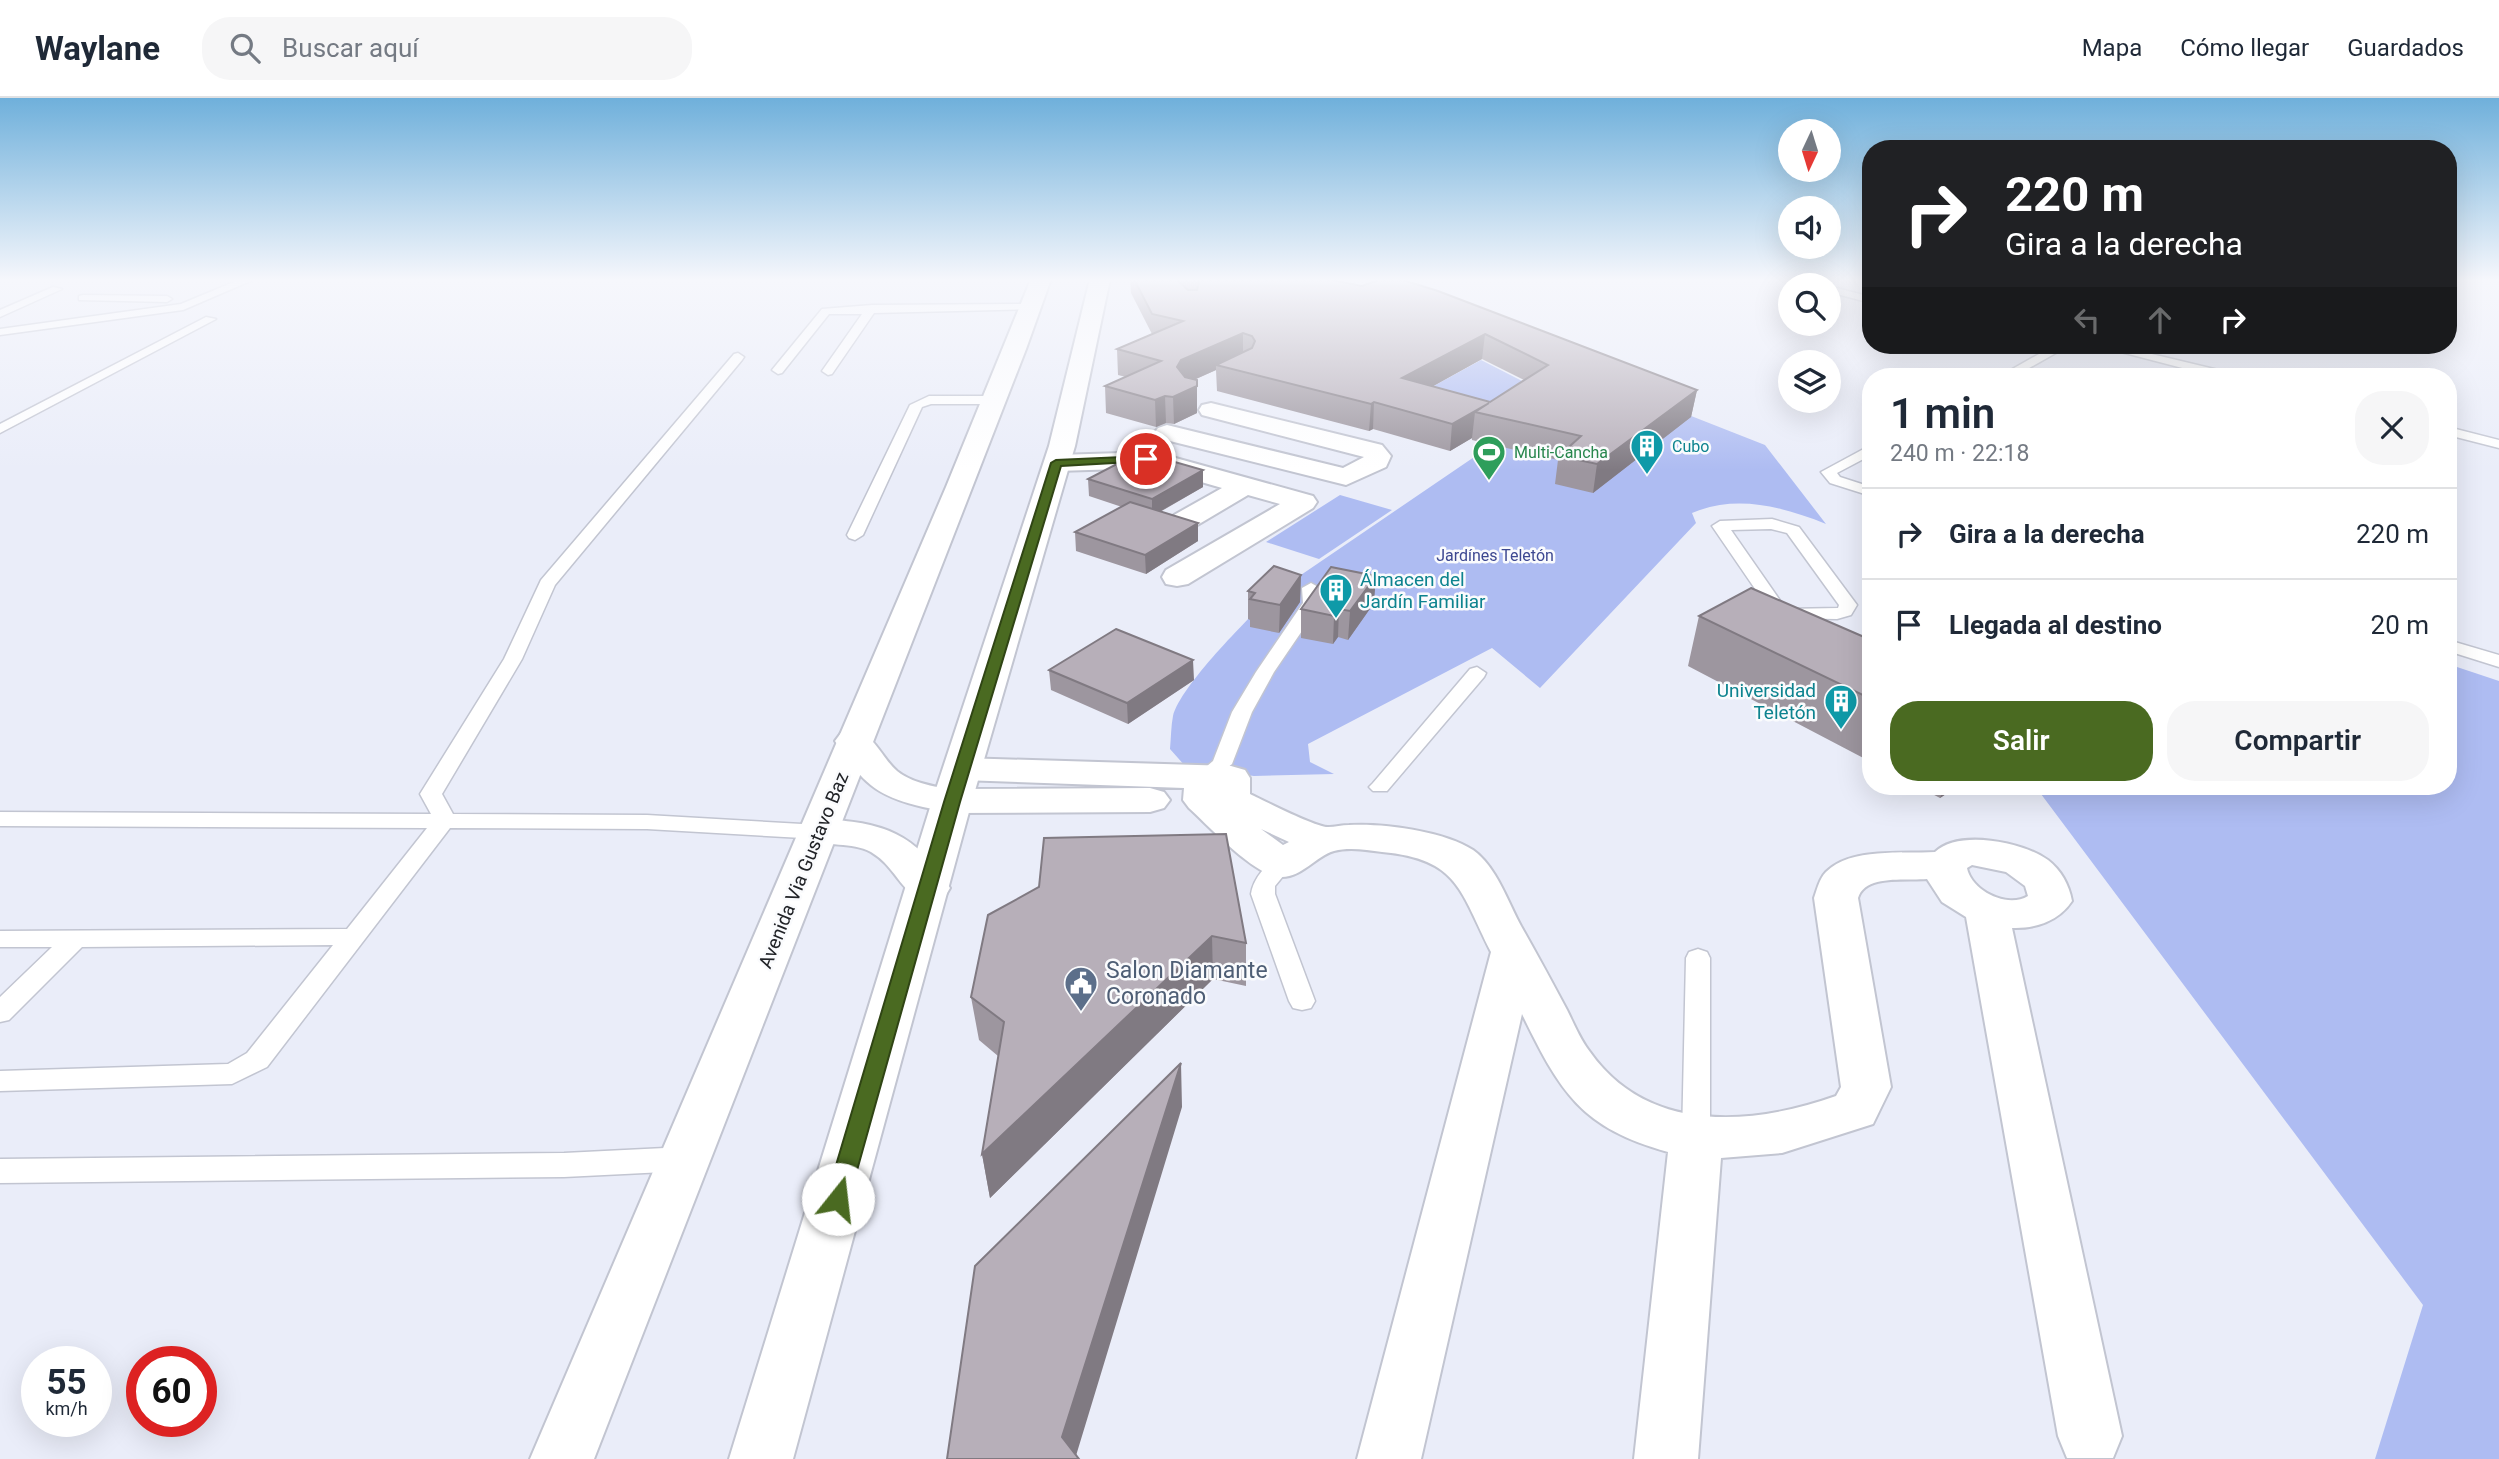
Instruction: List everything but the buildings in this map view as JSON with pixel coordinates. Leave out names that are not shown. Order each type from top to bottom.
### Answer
[{"type":"street","name":"Avenida Via Gustavo Baz","points":[[562,1459],[820,832],[854,741],[1017,343]]},
{"type":"street","points":[[761,1459],[957,785],[1059,454],[1085,343]]},
{"type":"street","points":[[1059,454],[1147,442],[1167,433],[1203,403],[1373,451],[1378,456],[1377,461],[1177,577]]},
{"type":"street","points":[[1167,433],[1346,477]]},
{"type":"street","points":[[1059,454],[1154,460],[1303,502]]},
{"type":"street","points":[[1184,521],[1244,486]]},
{"type":"street","points":[[854,741],[882,781],[904,791],[957,785],[1218,784],[1322,841]]},
{"type":"street","points":[[1218,784],[1256,846],[1282,864],[1322,841],[1363,838],[1398,841],[1434,849],[1459,860],[1475,879],[1574,1068],[1606,1102],[1651,1127],[1696,1138],[1791,1132],[1855,1110],[1866,1087],[1836,898],[1841,882],[1858,870],[1946,865]]},
{"type":"street","points":[[820,832],[858,833],[882,839],[906,857],[929,888]]},
{"type":"street","points":[[1969,852],[1997,855],[2026,866],[2041,877],[2050,890],[2050,901],[2042,910],[2028,915],[1986,909],[1967,900],[1952,888],[1945,876],[1946,865],[1954,857],[1969,852]]},
{"type":"street","points":[[1986,909],[2090,1436]]},
{"type":"street","points":[[1389,1459],[1513,952]]},
{"type":"street","points":[[1666,1459],[1696,1138]]},
{"type":"lane","points":[[0,429],[165,343]]},
{"type":"lane","points":[[778,370],[800,343]]},
{"type":"lane","points":[[828,371],[848,343]]},
{"type":"lane","points":[[2021,368],[2047,354]]},
{"type":"lane","points":[[2137,354],[2194,368]]},
{"type":"lane","points":[[446,820],[431,794],[513,659],[547,584],[738,357]]},
{"type":"lane","points":[[855,535],[917,405],[929,400],[995,400]]},
{"type":"lane","points":[[2457,433],[2499,443]]},
{"type":"lane","points":[[1862,454],[1828,472],[1835,480],[1862,489]]},
{"type":"lane","points":[[1772,524],[1793,530],[1848,605],[1845,611],[1837,614],[1781,614],[1720,526],[1772,524]]},
{"type":"lane","points":[[1218,784],[1242,712],[1265,672],[1312,603],[1311,588]]},
{"type":"lane","points":[[2457,648],[2499,661]]},
{"type":"lane","points":[[1380,787],[1477,673]]},
{"type":"lane","points":[[0,818],[647,822],[820,832]]},
{"type":"lane","points":[[0,1081],[233,1074],[244,1070],[257,1060],[446,820]]},
{"type":"lane","points":[[1282,864],[1264,885],[1264,894],[1302,1001]]},
{"type":"lane","points":[[0,939],[354,937]]},
{"type":"lane","points":[[0,1013],[76,938]]},
{"type":"lane","points":[[1696,1138],[1698,958]]},
{"type":"lane","points":[[0,1171],[564,1165],[685,1159]]},
{"type":"green space","name":"Jardínes Teletón","points":[[1481,360],[1526,383],[1510,448],[1574,462],[1653,401],[1765,445],[1826,524],[1793,512],[1760,505],[1726,504],[1692,513],[1696,523],[1540,688],[1492,648],[1308,744],[1310,762],[1334,774],[1254,776],[1186,767],[1170,749],[1173,716],[1202,670],[1248,619],[1273,594],[1505,436],[1408,400]]},
{"type":"green space","points":[[1340,495],[1392,510],[1319,559],[1266,542]]},
{"type":"green space","points":[[2457,667],[2499,681],[2499,1459],[2375,1459],[2423,1305],[2042,795],[2457,795]]},
{"type":"place","name":"Cubo","points":[[1647,476]]},
{"type":"place","name":"Multi-Cancha","points":[[1489,482]]},
{"type":"place","name":"Álmacen del Jardín Familiar","points":[[1336,620]]},
{"type":"place","name":"Universidad Teletón","points":[[1841,731]]},
{"type":"place","name":"Salon Diamante Coronado","points":[[1081,1013]]},
{"type":"route","points":[[838,1199],[952,802],[1056,463],[1146,459]]}]
